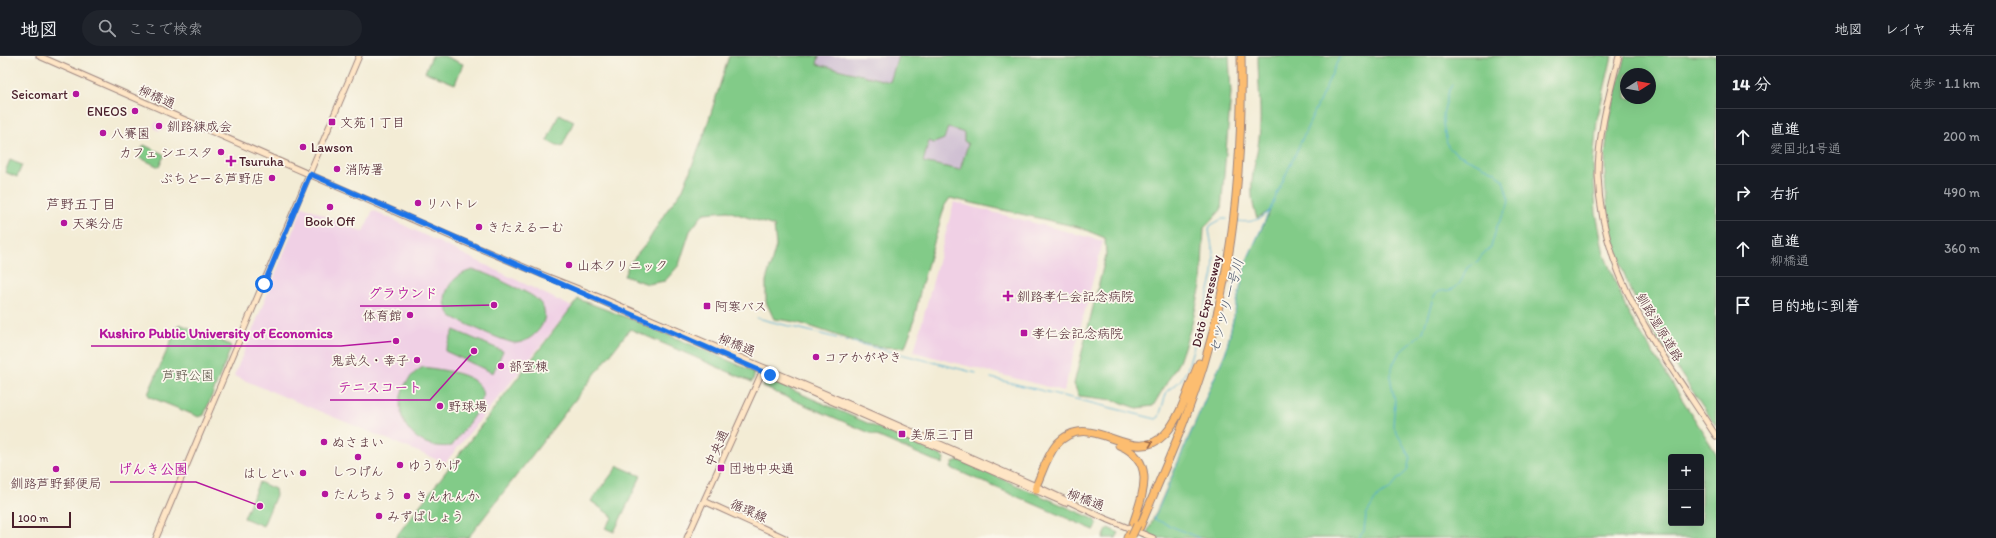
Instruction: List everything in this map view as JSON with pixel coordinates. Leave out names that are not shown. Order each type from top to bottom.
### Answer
[{"type":"highway","name":"Dōtō Expressway","points":[[1136,526],[1179,422],[1199,363],[1214,306],[1228,236],[1236,152],[1237,56]]},
{"type":"highway","name":"Dōtō Expressway","points":[[1131,537],[1195,390],[1216,321],[1232,237],[1239,167],[1242,109],[1241,56]]},
{"type":"highway","points":[[1037,488],[1055,447],[1073,433],[1082,431],[1094,432],[1125,444],[1140,446],[1153,442],[1165,434],[1176,416],[1199,363]]},
{"type":"highway","points":[[1037,488],[1054,456],[1067,440],[1083,435],[1104,439],[1129,451],[1134,455],[1143,470],[1144,488],[1136,526]]},
{"type":"street","name":"柳橋通","points":[[39,56],[577,289],[604,299],[1106,519],[1153,538]]},
{"type":"street","points":[[156,538],[359,56]]},
{"type":"street","name":"釧路湿原道路","points":[[1619,56],[1603,122],[1599,160],[1600,198],[1612,257],[1637,314],[1716,436]]},
{"type":"street","name":"中央通","points":[[687,538],[764,370]]},
{"type":"street","name":"循環線","points":[[704,501],[785,538]]},
{"type":"shaded area","points":[[819,56],[898,56],[891,82],[817,64]]},
{"type":"shaded area","name":"釧路練成会","points":[[159,121],[164,126],[159,131],[154,126]]},
{"type":"shaded area","points":[[948,126],[965,133],[968,144],[960,170],[923,162],[929,141]]},
{"type":"shaded area","name":"釧路孝仁会記念病院","points":[[954,202],[1103,241],[1064,391],[914,352]]},
{"type":"shaded area","points":[[303,206],[363,232],[373,210],[572,307],[445,463],[234,376]]},
{"type":"green space","points":[[432,56],[444,56],[463,64],[455,84],[425,72]]},
{"type":"green space","points":[[729,56],[819,56],[817,64],[890,82],[898,56],[1229,56],[1231,93],[1221,210],[1204,228],[1201,286],[1192,324],[1179,362],[1153,406],[1137,408],[1114,400],[1079,396],[1074,384],[1106,255],[1105,238],[1078,227],[950,198],[945,205],[921,287],[913,325],[905,347],[892,348],[865,344],[799,323],[774,319],[766,302],[766,281],[776,246],[774,226],[728,211],[704,213],[690,231],[679,265],[665,281],[648,284],[624,276],[629,264],[647,243],[665,213],[683,189],[704,135]],"holes":[[[948,127],[964,133],[964,141],[968,144],[960,170],[923,162],[929,141],[934,143],[944,139]]]},
{"type":"green space","points":[[1258,56],[1612,56],[1597,120],[1593,163],[1596,213],[1604,254],[1629,315],[1716,453],[1716,538],[1145,538],[1226,351],[1246,262],[1270,211],[1257,218],[1252,197],[1252,178],[1260,130]]},
{"type":"green space","points":[[1626,56],[1716,56],[1716,426],[1650,327],[1633,296],[1619,260],[1614,241],[1605,184],[1605,152],[1609,124],[1620,80],[1620,104],[1656,104],[1656,68],[1623,68]]},
{"type":"green space","points":[[559,114],[574,121],[562,147],[547,141]]},
{"type":"green space","points":[[144,145],[163,154],[164,156],[159,167],[138,157]]},
{"type":"green space","points":[[10,160],[22,165],[17,177],[5,172]]},
{"type":"green space","points":[[473,270],[483,272],[527,293],[541,304],[545,317],[543,323],[535,334],[522,342],[511,342],[484,332],[451,316],[445,301],[448,287],[459,276],[465,272]]},
{"type":"green space","points":[[578,299],[636,321],[753,371],[754,377],[752,382],[630,329],[468,538],[395,538]]},
{"type":"green space","name":"芦野公園","points":[[180,324],[230,345],[231,348],[204,415],[199,417],[150,397],[148,394],[178,325]]},
{"type":"green space","points":[[454,330],[503,351],[493,373],[445,351]]},
{"type":"green space","name":"野球場","points":[[423,367],[463,375],[472,379],[479,385],[482,393],[479,407],[452,446],[435,446],[420,440],[410,431],[403,418],[400,405],[402,391],[410,378]]},
{"type":"green space","points":[[772,381],[942,456],[944,459],[942,464],[763,387],[766,383]]},
{"type":"green space","points":[[959,460],[1094,519],[1097,525],[1094,530],[951,468],[953,462]]},
{"type":"green space","points":[[618,466],[641,476],[614,532],[605,528],[613,517],[591,501]]},
{"type":"green space","points":[[259,482],[275,489],[276,495],[263,526],[244,518]]},
{"type":"green space","points":[[1108,528],[1119,533],[1116,538],[1103,538]]},
{"type":"waterway","name":"セツツリ一号川","points":[[1199,538],[1154,519],[1226,351],[1246,262],[1340,56]]},
{"type":"waterway","points":[[1358,538],[1364,531],[1366,515],[1375,500],[1379,495],[1391,489],[1397,480],[1407,471],[1410,457],[1393,426],[1395,401],[1391,382],[1391,368],[1399,353],[1423,332],[1433,298],[1437,293],[1454,289],[1461,281],[1467,268],[1477,262],[1491,247],[1497,226],[1507,208],[1509,200],[1503,180],[1496,172],[1457,154],[1448,147],[1443,125],[1443,114],[1449,90],[1452,85]]},
{"type":"waterway","points":[[1237,221],[1246,222],[1254,220],[1262,217],[1269,211]]},
{"type":"waterway","points":[[991,378],[1156,419],[1159,417],[1167,391],[1180,381],[1187,370],[1202,318],[1213,274],[1214,258],[1209,230],[1211,225],[1222,219],[1227,219]]},
{"type":"waterway","points":[[757,318],[976,373]]},
{"type":"place","name":"Seicomart","points":[[76,94]]},
{"type":"place","name":"ENEOS","points":[[135,111]]},
{"type":"place","name":"文苑１丁目","points":[[332,122]]},
{"type":"place","name":"釧路練成会","points":[[159,126]]},
{"type":"place","name":"八賽園","points":[[103,133]]},
{"type":"place","name":"Lawson","points":[[303,147]]},
{"type":"place","name":"カフェ シエスタ","points":[[221,152]]},
{"type":"place","name":"Tsuruha","points":[[231,161]]},
{"type":"place","name":"消防署","points":[[337,169]]},
{"type":"place","name":"ぷちどーる芦野店","points":[[272,178]]},
{"type":"place","name":"リハトレ","points":[[418,203]]},
{"type":"place","name":"Book Off","points":[[330,207]]},
{"type":"place","name":"天楽分店","points":[[64,223]]},
{"type":"place","name":"きたえるーむ","points":[[479,227]]},
{"type":"place","name":"山本クリニック","points":[[569,265]]},
{"type":"place","name":"釧路孝仁会記念病院","points":[[1008,296]]},
{"type":"place","name":"グラウンド","points":[[494,305]]},
{"type":"place","name":"阿寒バス","points":[[707,306]]},
{"type":"place","name":"体育館","points":[[410,315]]},
{"type":"place","name":"孝仁会記念病院","points":[[1024,333]]},
{"type":"place","name":"Kushiro Public University of Economics","points":[[396,341]]},
{"type":"place","name":"テニスコート","points":[[474,351]]},
{"type":"place","name":"コアかがやき","points":[[816,357]]},
{"type":"place","name":"鬼武久・幸子","points":[[417,360]]},
{"type":"place","name":"部室棟","points":[[501,366]]},
{"type":"place","name":"野球場","points":[[440,406]]},
{"type":"place","name":"美原三丁目","points":[[902,434]]},
{"type":"place","name":"ぬさまい","points":[[324,442]]},
{"type":"place","name":"しつげん","points":[[358,457]]},
{"type":"place","name":"ゆうかげ","points":[[400,465]]},
{"type":"place","name":"団地中央通","points":[[721,468]]},
{"type":"place","name":"釧路芦野郵便局","points":[[56,469]]},
{"type":"place","name":"はしどい","points":[[303,473]]},
{"type":"place","name":"たんちょう","points":[[325,494]]},
{"type":"place","name":"きんれんか","points":[[407,496]]},
{"type":"place","name":"げんき公園","points":[[260,506]]},
{"type":"place","name":"みずばしょう","points":[[379,516]]},
{"type":"district","name":"芦野五丁目","points":[[81,204]]},
{"type":"route","points":[[264,284],[310,174],[448,235],[577,289],[616,309],[770,375]]}]
